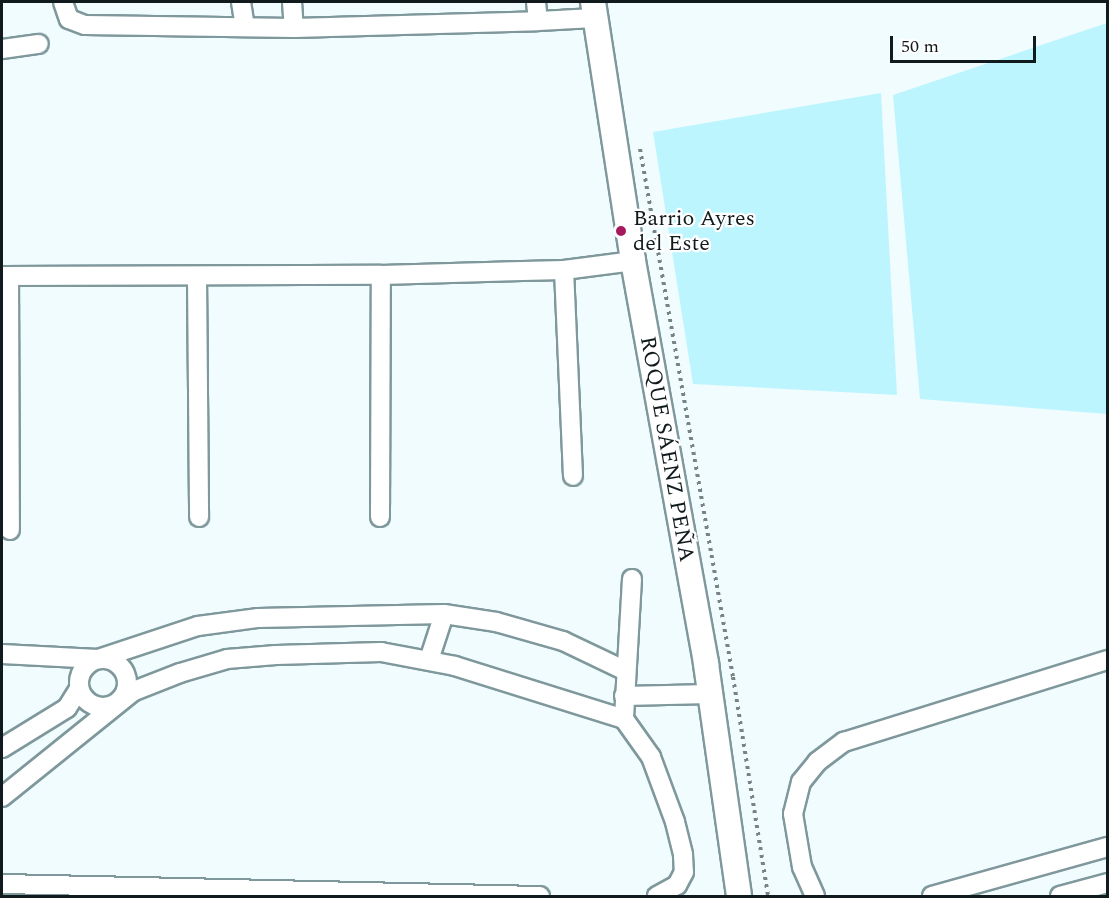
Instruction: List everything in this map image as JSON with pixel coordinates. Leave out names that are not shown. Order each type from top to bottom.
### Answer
[{"type":"street","points":[[63,2],[69,20],[85,25],[294,28],[538,21],[594,10]]},
{"type":"street","points":[[241,2],[244,27]]},
{"type":"street","points":[[292,2],[294,28]]},
{"type":"street","points":[[536,2],[538,21]]},
{"type":"street","name":"ROQUE SÁENZ PEÑA","points":[[594,10],[633,261],[710,694],[739,897]]},
{"type":"street","points":[[2,49],[39,44]]},
{"type":"street","points":[[10,530],[5,276],[381,275],[564,270],[633,261]]},
{"type":"street","points":[[564,270],[573,476]]},
{"type":"street","points":[[380,517],[381,275]]},
{"type":"street","points":[[196,276],[199,518]]},
{"type":"street","points":[[632,579],[624,719],[651,757],[675,822],[683,855],[684,872],[677,885],[657,897]]},
{"type":"street","points":[[2,654],[98,659],[118,664],[125,673],[127,684],[124,694],[117,703],[110,706],[94,706],[82,697],[80,676],[87,665],[98,659],[198,626],[258,618],[444,614],[496,622],[563,641],[626,671]]},
{"type":"street","points":[[429,660],[444,614]]},
{"type":"street","points":[[2,797],[134,691],[171,676],[227,659],[276,654],[381,652],[429,660],[624,719]]},
{"type":"street","points":[[815,897],[802,867],[793,814],[801,782],[817,762],[844,742],[1107,660]]},
{"type":"street","points":[[2,748],[68,708],[80,689]]},
{"type":"street","points":[[624,696],[710,694]]},
{"type":"street","points":[[932,897],[1107,848]]},
{"type":"street","points":[[1060,897],[1107,883]]},
{"type":"street","points":[[2,884],[540,897]]},
{"type":"path","points":[[638,142],[733,678],[768,897]]},
{"type":"shaded area","points":[[1107,23],[1107,414],[920,399],[893,95]]},
{"type":"shaded area","points":[[881,93],[897,395],[693,384],[653,132]]},
{"type":"place","name":"Barrio Ayres del Este","points":[[621,231]]}]
